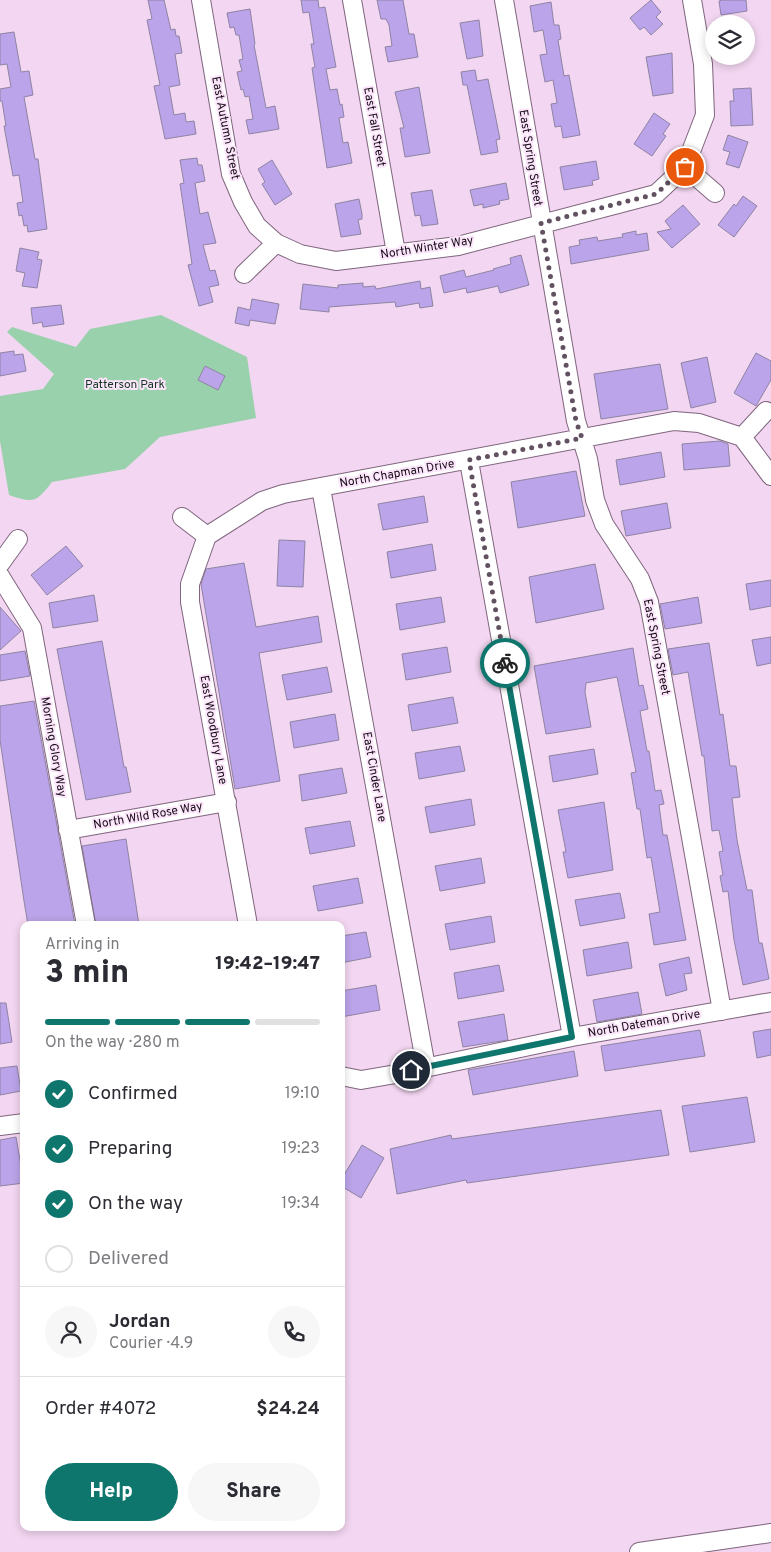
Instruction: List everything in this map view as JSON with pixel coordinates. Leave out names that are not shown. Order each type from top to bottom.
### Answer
[{"type":"street","name":"East Autumn Street","points":[[200,0],[231,174],[243,202],[257,226],[276,243]]},
{"type":"street","name":"East Fall Street","points":[[352,0],[396,253]]},
{"type":"street","name":"East Spring Street","points":[[504,0],[576,421],[582,438],[595,500],[604,524],[640,579],[648,602],[722,1011]]},
{"type":"street","points":[[692,0],[703,64],[705,115],[685,167],[715,193]]},
{"type":"street","name":"North Winter Way","points":[[276,243],[300,254],[336,261],[458,246],[656,194],[685,167]]},
{"type":"street","points":[[244,274],[276,243]]},
{"type":"street","points":[[766,412],[742,437],[771,476]]},
{"type":"street","name":"North Chapman Drive","points":[[207,536],[262,501],[283,494],[582,438],[674,421],[698,422],[742,437]]},
{"type":"street","points":[[469,460],[572,1037]]},
{"type":"street","name":"East Cinder Lane","points":[[321,488],[426,1067]]},
{"type":"street","points":[[182,517],[207,536]]},
{"type":"street","name":"East Woodbury Lane","points":[[207,536],[190,584],[190,602],[247,921]]},
{"type":"street","points":[[0,564],[18,539]]},
{"type":"street","name":"Morning Glory Way","points":[[0,576],[32,628],[85,921]]},
{"type":"street","name":"North Wild Rose Way","points":[[68,830],[227,802]]},
{"type":"street","name":"North Dateman Drive","points":[[345,1077],[361,1080],[572,1037],[771,1002]]},
{"type":"street","points":[[0,1126],[20,1124]]},
{"type":"street","points":[[650,1551],[771,1533]]},
{"type":"green space","name":"Patterson Park","points":[[161,315],[247,357],[256,418],[160,437],[125,469],[52,482],[42,494],[34,499],[24,500],[9,495],[0,441],[0,396],[43,389],[54,374],[7,332],[12,327],[76,347],[90,329]]},
{"type":"building","points":[[148,0],[164,0],[171,30],[175,29],[176,36],[179,36],[182,53],[175,54],[180,85],[169,87],[174,115],[185,113],[186,122],[194,121],[196,134],[165,139],[154,86],[160,85],[147,20],[152,19]]},
{"type":"building","points":[[301,0],[318,0],[319,8],[325,7],[336,67],[326,69],[330,90],[337,89],[340,105],[342,104],[344,117],[339,118],[343,143],[348,142],[352,163],[327,168],[312,68],[315,67],[311,44],[314,44],[309,12],[303,13]]},
{"type":"building","points":[[377,0],[403,0],[409,34],[414,34],[418,57],[388,62],[385,47],[392,46],[389,25],[386,19],[381,19]]},
{"type":"building","points":[[651,0],[661,12],[656,17],[663,24],[651,35],[644,27],[640,30],[630,18]]},
{"type":"building","points":[[746,0],[747,11],[721,15],[719,1]]},
{"type":"building","points":[[551,2],[554,25],[559,25],[561,39],[558,40],[564,76],[569,75],[580,135],[563,138],[561,126],[555,127],[551,104],[557,103],[553,80],[545,82],[540,55],[547,54],[543,30],[534,32],[530,6]]},
{"type":"building","points":[[250,9],[254,45],[266,108],[275,106],[279,129],[249,134],[246,120],[253,119],[249,96],[245,97],[243,89],[241,90],[237,72],[242,71],[239,60],[243,59],[239,35],[236,35],[234,27],[230,28],[227,13]]},
{"type":"building","points":[[479,20],[483,56],[467,59],[460,23]]},
{"type":"building","points":[[14,32],[21,72],[29,71],[33,95],[24,97],[35,159],[38,159],[47,229],[28,232],[27,225],[24,226],[22,215],[19,216],[17,203],[23,202],[19,175],[13,176],[4,126],[6,126],[2,101],[0,101],[0,89],[11,87],[7,64],[0,65],[0,34]]},
{"type":"building","points":[[672,53],[673,93],[653,96],[646,57]]},
{"type":"building","points":[[475,70],[477,81],[488,79],[500,139],[496,140],[498,152],[481,155],[467,85],[463,85],[461,72]]},
{"type":"building","points":[[419,87],[430,153],[405,157],[400,128],[404,128],[395,92]]},
{"type":"building","points":[[751,88],[753,125],[731,126],[730,101],[734,101],[733,89]]},
{"type":"building","points":[[654,113],[670,124],[663,134],[666,136],[652,156],[634,144]]},
{"type":"building","points":[[728,135],[748,142],[739,168],[726,164],[730,152],[723,150]]},
{"type":"building","points":[[197,158],[198,165],[202,165],[205,181],[195,183],[200,214],[208,212],[216,243],[203,245],[210,271],[215,270],[219,285],[209,287],[213,302],[199,306],[188,265],[192,264],[180,184],[184,183],[180,160]]},
{"type":"building","points":[[272,160],[292,194],[275,205],[262,184],[265,182],[258,169]]},
{"type":"building","points":[[596,161],[599,179],[592,181],[593,185],[564,190],[560,167]]},
{"type":"building","points":[[506,183],[509,199],[499,201],[500,204],[483,208],[483,204],[474,206],[470,190]]},
{"type":"building","points":[[432,190],[438,224],[422,226],[420,215],[415,216],[411,193]]},
{"type":"building","points":[[743,196],[757,206],[734,237],[718,225],[734,204],[736,206]]},
{"type":"building","points":[[359,199],[362,219],[358,220],[361,234],[341,237],[335,204]]},
{"type":"building","points":[[683,205],[700,224],[672,248],[657,232],[671,229],[665,221]]},
{"type":"building","points":[[636,231],[636,235],[647,233],[649,250],[571,264],[569,247],[580,245],[579,240],[597,237],[598,241],[623,237],[622,234]]},
{"type":"building","points":[[20,248],[39,252],[37,259],[42,260],[37,288],[22,286],[25,273],[16,271]]},
{"type":"building","points":[[521,255],[529,285],[500,293],[498,286],[467,293],[466,288],[444,293],[440,276],[464,270],[466,277],[494,270],[511,264],[510,258]]},
{"type":"building","points":[[420,281],[421,289],[430,287],[433,306],[420,308],[419,303],[396,307],[395,302],[329,307],[329,312],[300,309],[303,284],[338,288],[338,285],[363,283],[363,287],[375,286],[376,289]]},
{"type":"building","points":[[252,299],[279,304],[275,324],[250,320],[249,326],[235,323],[238,307],[250,310]]},
{"type":"building","points":[[61,305],[64,324],[43,327],[42,322],[33,324],[31,308]]},
{"type":"building","points":[[14,351],[14,355],[23,354],[26,371],[0,376],[0,353]]},
{"type":"building","points":[[756,353],[771,361],[771,380],[756,406],[734,393]]},
{"type":"building","points":[[707,357],[716,402],[691,408],[681,363]]},
{"type":"building","points":[[660,364],[668,409],[601,419],[594,374]]},
{"type":"building","points":[[205,366],[225,376],[218,390],[198,380]]},
{"type":"building","points":[[720,441],[728,444],[730,466],[684,470],[682,444]]},
{"type":"building","points":[[661,452],[665,477],[620,485],[616,460]]},
{"type":"building","points":[[576,471],[585,516],[518,528],[511,482]]},
{"type":"building","points":[[424,496],[428,522],[383,530],[378,504]]},
{"type":"building","points":[[667,503],[671,528],[626,536],[621,511]]},
{"type":"building","points":[[279,540],[305,541],[303,587],[277,586]]},
{"type":"building","points":[[432,544],[436,570],[391,578],[387,552]]},
{"type":"building","points":[[66,546],[83,566],[47,595],[31,575]]},
{"type":"building","points":[[244,563],[256,627],[318,616],[322,642],[259,653],[280,781],[235,789],[201,584],[206,569]]},
{"type":"building","points":[[595,564],[604,609],[536,623],[529,577]]},
{"type":"building","points":[[771,580],[771,606],[750,610],[746,584]]},
{"type":"building","points":[[94,595],[98,621],[53,628],[49,603]]},
{"type":"building","points":[[441,597],[445,622],[400,630],[396,604]]},
{"type":"building","points":[[698,597],[702,623],[665,629],[660,604]]},
{"type":"building","points":[[0,607],[21,631],[0,650]]},
{"type":"building","points":[[771,637],[771,663],[757,666],[752,640]]},
{"type":"building","points":[[102,641],[124,767],[126,767],[131,792],[86,800],[57,649]]},
{"type":"building","points":[[709,643],[720,715],[723,714],[730,766],[736,766],[740,797],[732,798],[737,840],[747,890],[752,890],[759,943],[762,943],[769,979],[743,985],[734,940],[728,891],[723,892],[720,876],[723,875],[719,852],[723,851],[719,830],[712,831],[704,756],[702,756],[688,672],[673,675],[668,649]]},
{"type":"building","points":[[447,647],[451,672],[406,680],[402,654]]},
{"type":"building","points":[[633,648],[639,686],[643,685],[648,709],[640,711],[647,751],[649,751],[655,791],[661,790],[664,804],[659,805],[663,835],[667,835],[686,940],[654,945],[649,914],[660,912],[651,857],[647,858],[640,809],[637,809],[631,773],[636,772],[617,677],[586,683],[585,692],[591,727],[546,734],[534,666]]},
{"type":"building","points":[[25,651],[30,676],[0,681],[0,655]]},
{"type":"building","points":[[327,667],[332,692],[287,700],[282,675]]},
{"type":"building","points":[[453,697],[458,723],[412,731],[408,705]]},
{"type":"building","points":[[34,701],[74,921],[27,921],[0,740],[0,706]]},
{"type":"building","points":[[335,714],[339,740],[294,748],[290,722]]},
{"type":"building","points":[[460,746],[465,771],[419,779],[415,753]]},
{"type":"building","points":[[594,749],[598,774],[553,782],[549,756]]},
{"type":"building","points":[[342,768],[347,793],[302,801],[299,775]]},
{"type":"building","points":[[471,799],[475,825],[430,833],[425,807]]},
{"type":"building","points":[[604,802],[613,870],[568,878],[563,852],[566,852],[558,810]]},
{"type":"building","points":[[350,821],[355,846],[310,854],[305,828]]},
{"type":"building","points":[[126,839],[138,921],[95,921],[82,846]]},
{"type":"building","points":[[481,858],[485,883],[440,891],[435,866]]},
{"type":"building","points":[[358,878],[363,903],[318,911],[313,886]]},
{"type":"building","points":[[620,893],[625,918],[580,926],[575,900]]},
{"type":"building","points":[[491,916],[495,942],[450,950],[445,924]]},
{"type":"building","points":[[366,932],[371,957],[345,962],[345,935]]},
{"type":"building","points":[[628,942],[632,968],[587,976],[583,950]]},
{"type":"building","points":[[689,957],[692,973],[684,974],[687,990],[666,996],[659,964]]},
{"type":"building","points":[[499,965],[504,991],[458,999],[454,973]]},
{"type":"building","points":[[376,985],[380,1010],[345,1016],[345,990]]},
{"type":"building","points":[[638,992],[642,1014],[597,1022],[593,1000]]},
{"type":"building","points":[[0,1003],[6,1003],[12,1042],[0,1044]]},
{"type":"building","points":[[504,1014],[508,1040],[463,1047],[458,1022]]},
{"type":"building","points":[[771,1029],[771,1055],[757,1058],[753,1032]]},
{"type":"building","points":[[700,1030],[705,1056],[605,1071],[601,1046]]},
{"type":"building","points":[[574,1051],[578,1076],[473,1095],[468,1070]]},
{"type":"building","points":[[17,1066],[20,1091],[0,1095],[0,1068]]},
{"type":"building","points":[[747,1097],[755,1142],[690,1152],[682,1106]]},
{"type":"building","points":[[661,1110],[669,1155],[467,1183],[466,1180],[397,1194],[390,1149],[451,1135],[452,1139]]},
{"type":"building","points":[[16,1137],[20,1160],[20,1184],[0,1186],[0,1140]]},
{"type":"building","points":[[362,1145],[384,1158],[361,1198],[345,1188],[345,1173]]},
{"type":"way so far","points":[[505,663],[469,460],[582,438],[576,421],[563,353],[541,223],[656,194],[685,167]]},
{"type":"route","points":[[411,1070],[572,1037],[505,663]]}]
